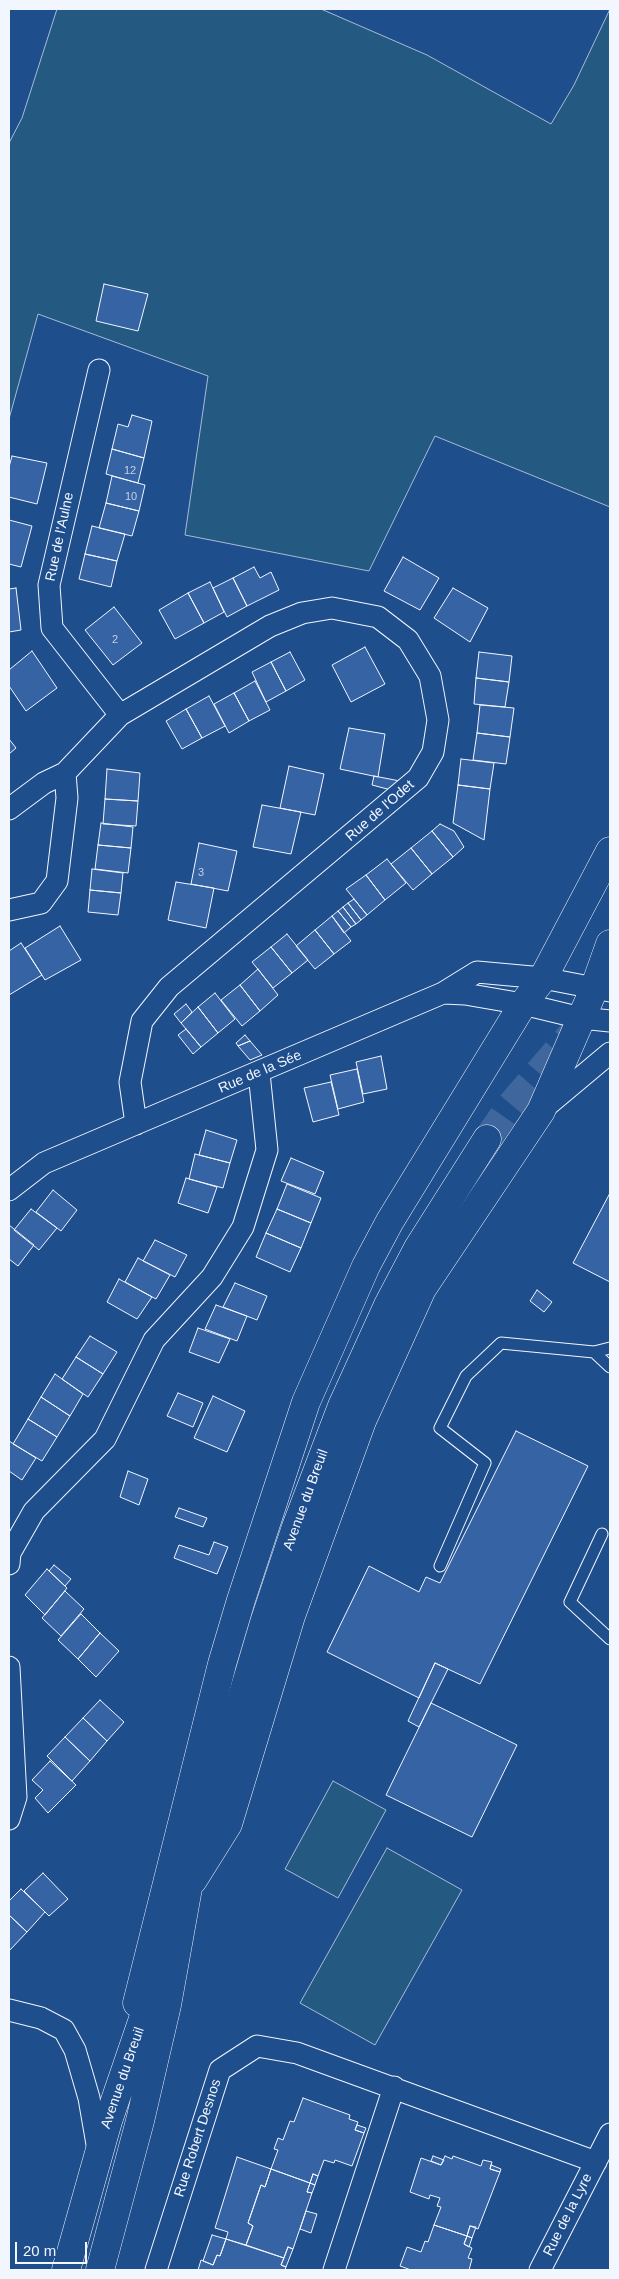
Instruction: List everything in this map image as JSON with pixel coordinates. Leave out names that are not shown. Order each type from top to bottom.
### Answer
[{"type":"main road","points":[[98,2153],[161,1913],[222,1664],[306,1402],[366,1266],[390,1221],[523,1004],[543,978],[610,851]]},
{"type":"main road","points":[[188,1888],[228,1824],[291,1616],[370,1403],[422,1289],[541,1111],[581,1018],[602,990],[610,944]]},
{"type":"main road","name":"Avenue du Breuil","points":[[66,2270],[98,2153],[188,1888],[264,1623],[302,1509],[342,1406],[381,1321],[418,1248],[487,1139]]},
{"type":"main road","name":"Avenue du Breuil","points":[[100,2270],[140,2121],[167,2005],[188,1888]]},
{"type":"street","name":"Rue de l'Aulne","points":[[99,370],[49,585],[52,628],[120,715]]},
{"type":"street","name":"Rue de l'Odet","points":[[9,809],[44,783],[65,773],[120,715],[270,626],[302,613],[332,608],[378,617],[408,640],[430,676],[438,720],[434,752],[418,778],[169,988],[142,1021],[130,1082],[136,1124]]},
{"type":"street","points":[[9,910],[41,903],[57,881],[67,798],[65,773]]},
{"type":"street","points":[[443,993],[477,972],[543,978],[602,990]]},
{"type":"street","name":"Rue de la Sée","points":[[9,1190],[44,1163],[443,993],[464,994],[523,1004],[581,1018],[610,1021]]},
{"type":"street","points":[[541,1111],[610,1053]]},
{"type":"street","points":[[9,1564],[10,1553],[34,1511],[105,1439],[154,1340],[212,1278],[243,1227],[267,1150],[259,1073]]},
{"type":"street","points":[[9,1668],[16,1798],[9,1819]]},
{"type":"street","points":[[11,2013],[41,2018],[64,2030],[74,2050],[89,2098],[98,2153]]},
{"type":"street","name":"Rue Robert Desnos","points":[[156,2270],[220,2070],[257,2046],[297,2052],[596,2162]]},
{"type":"street","points":[[334,2270],[394,2087]]},
{"type":"street","name":"Rue de la Lyre","points":[[540,2270],[610,2134]]},
{"type":"lane","points":[[440,1566],[485,1463],[440,1428],[466,1376],[501,1343],[594,1352],[610,1348]]},
{"type":"lane","points":[[594,1352],[610,1367]]},
{"type":"lane","points":[[602,1534],[570,1602],[610,1639]]},
{"type":"shaded area","points":[[57,9],[321,9],[427,55],[551,124],[574,85],[610,9],[610,507],[435,436],[369,571],[185,535],[208,376],[38,314],[9,419],[9,143],[22,118]]},
{"type":"shaded area","points":[[333,1781],[386,1810],[338,1898],[285,1869]]},
{"type":"shaded area","points":[[387,1848],[462,1890],[375,2045],[300,2003]]},
{"type":"building","points":[[104,284],[148,294],[138,331],[96,321]]},
{"type":"building","points":[[132,415],[152,421],[144,458],[112,449],[118,424],[128,427]]},
{"type":"building","points":[[112,449],[144,458],[138,483],[106,474]]},
{"type":"building","points":[[12,456],[47,463],[37,504],[9,497],[9,467]]},
{"type":"building","points":[[112,476],[145,485],[139,511],[106,503]]},
{"type":"building","points":[[106,503],[139,511],[132,536],[99,528]]},
{"type":"building","points":[[9,520],[32,526],[21,567],[9,564]]},
{"type":"building","points":[[92,526],[125,534],[117,561],[85,554]]},
{"type":"building","points":[[85,554],[117,561],[111,587],[79,579]]},
{"type":"building","points":[[403,557],[439,578],[420,610],[384,591]]},
{"type":"building","points":[[254,567],[260,578],[271,572],[279,590],[247,606],[233,578]]},
{"type":"building","points":[[233,578],[247,606],[227,617],[213,588]]},
{"type":"building","points":[[210,582],[224,612],[204,623],[188,593]]},
{"type":"building","points":[[16,588],[21,630],[9,632],[9,589]]},
{"type":"building","points":[[453,588],[488,608],[470,642],[434,618]]},
{"type":"building","points":[[188,593],[204,623],[175,639],[159,610]]},
{"type":"building","points":[[114,607],[142,643],[113,665],[85,630]]},
{"type":"building","points":[[365,647],[385,684],[351,702],[332,665]]},
{"type":"building","points":[[32,651],[57,688],[26,711],[9,686],[9,670]]},
{"type":"building","points":[[290,652],[305,680],[286,691],[271,662]]},
{"type":"building","points":[[479,652],[512,656],[509,682],[476,678]]},
{"type":"building","points":[[271,662],[286,691],[266,702],[252,672]]},
{"type":"building","points":[[476,678],[509,682],[505,707],[474,704]]},
{"type":"building","points":[[255,681],[270,710],[249,721],[234,693]]},
{"type":"building","points":[[234,693],[249,721],[229,733],[214,704]]},
{"type":"building","points":[[209,696],[225,726],[202,738],[186,709]]},
{"type":"building","points":[[480,705],[514,708],[510,737],[477,733]]},
{"type":"building","points":[[186,709],[202,738],[182,749],[166,721]]},
{"type":"building","points":[[349,728],[385,734],[378,777],[340,769]]},
{"type":"building","points":[[477,733],[510,737],[506,764],[473,760]]},
{"type":"building","points":[[9,739],[16,748],[9,754]]},
{"type":"building","points":[[461,759],[494,763],[490,789],[458,785]]},
{"type":"building","points":[[289,766],[324,774],[315,815],[280,808]]},
{"type":"building","points":[[107,769],[140,773],[138,801],[105,799]]},
{"type":"building","points":[[374,776],[405,782],[395,791],[372,785]]},
{"type":"building","points":[[458,785],[490,789],[484,840],[453,823]]},
{"type":"building","points":[[105,799],[138,801],[136,826],[103,824]]},
{"type":"building","points":[[262,805],[301,812],[291,854],[253,847]]},
{"type":"building","points":[[101,823],[133,827],[131,848],[98,845]]},
{"type":"building","points":[[440,824],[454,831],[464,847],[453,857],[432,831]]},
{"type":"building","points":[[432,831],[453,857],[432,874],[411,848]]},
{"type":"building","points":[[199,843],[237,851],[228,891],[191,884]]},
{"type":"building","points":[[98,845],[131,848],[128,873],[95,869]]},
{"type":"building","points":[[411,848],[432,874],[413,890],[391,864]]},
{"type":"building","points":[[387,859],[406,883],[385,900],[366,875]]},
{"type":"building","points":[[92,869],[123,873],[121,893],[90,890]]},
{"type":"building","points":[[366,875],[385,900],[367,915],[346,889]]},
{"type":"building","points":[[176,882],[214,888],[206,928],[168,920]]},
{"type":"building","points":[[90,890],[121,893],[118,915],[88,912]]},
{"type":"building","points":[[354,899],[367,915],[361,920],[348,903]]},
{"type":"building","points":[[348,903],[361,920],[356,924],[343,907]]},
{"type":"building","points":[[343,907],[356,924],[351,927],[338,911]]},
{"type":"building","points":[[338,911],[351,927],[344,933],[332,916]]},
{"type":"building","points":[[332,916],[351,941],[334,954],[315,930]]},
{"type":"building","points":[[60,926],[81,960],[45,980],[25,948]]},
{"type":"building","points":[[315,930],[334,954],[315,969],[296,946]]},
{"type":"building","points":[[287,934],[308,960],[292,973],[271,947]]},
{"type":"building","points":[[21,943],[42,975],[9,995],[9,951]]},
{"type":"building","points":[[271,947],[292,973],[273,988],[252,962]]},
{"type":"building","points":[[258,969],[278,995],[260,1011],[240,985]]},
{"type":"building","points":[[240,985],[260,1011],[242,1026],[221,1000]]},
{"type":"building","points":[[215,993],[235,1019],[218,1033],[198,1007]]},
{"type":"building","points":[[186,1004],[192,1012],[181,1023],[174,1014]]},
{"type":"building","points":[[198,1007],[218,1033],[201,1047],[181,1023]]},
{"type":"building","points":[[186,1029],[201,1047],[193,1054],[178,1035]]},
{"type":"building","points":[[245,1035],[250,1041],[238,1046],[236,1043]]},
{"type":"building","points":[[250,1041],[262,1055],[250,1060],[238,1046]]},
{"type":"building","points":[[381,1056],[387,1089],[363,1094],[356,1062]]},
{"type":"building","points":[[357,1069],[364,1102],[338,1109],[330,1075]]},
{"type":"building","points":[[331,1082],[339,1115],[313,1122],[304,1088]]},
{"type":"building","points":[[206,1130],[237,1140],[230,1163],[199,1155]]},
{"type":"building","points":[[195,1154],[230,1163],[223,1188],[189,1179]]},
{"type":"building","points":[[291,1158],[324,1172],[315,1194],[281,1181]]},
{"type":"building","points":[[186,1178],[217,1187],[208,1213],[178,1203]]},
{"type":"building","points":[[287,1184],[321,1198],[311,1223],[277,1209]]},
{"type":"building","points":[[53,1190],[77,1210],[61,1231],[36,1212]]},
{"type":"building","points":[[610,1193],[610,1282],[573,1263]]},
{"type":"building","points":[[31,1209],[57,1228],[39,1250],[14,1230]]},
{"type":"building","points":[[277,1209],[311,1223],[301,1248],[266,1233]]},
{"type":"building","points":[[9,1225],[34,1245],[18,1266],[9,1259]]},
{"type":"building","points":[[266,1233],[301,1248],[290,1272],[256,1257]]},
{"type":"building","points":[[155,1240],[187,1255],[175,1277],[143,1261]]},
{"type":"building","points":[[138,1258],[170,1275],[156,1299],[125,1282]]},
{"type":"building","points":[[119,1279],[152,1297],[137,1319],[107,1302]]},
{"type":"building","points":[[235,1283],[267,1296],[257,1320],[223,1307]]},
{"type":"building","points":[[537,1290],[552,1302],[544,1312],[530,1301]]},
{"type":"building","points":[[216,1305],[247,1316],[237,1341],[205,1329]]},
{"type":"building","points":[[198,1328],[230,1339],[219,1363],[189,1352]]},
{"type":"building","points":[[90,1336],[117,1352],[103,1374],[76,1357]]},
{"type":"building","points":[[76,1357],[103,1374],[88,1397],[62,1379]]},
{"type":"building","points":[[55,1374],[83,1394],[70,1416],[41,1397]]},
{"type":"building","points":[[178,1393],[203,1403],[193,1427],[167,1416]]},
{"type":"building","points":[[213,1396],[245,1411],[227,1452],[194,1438]]},
{"type":"building","points":[[41,1397],[70,1416],[57,1437],[28,1419]]},
{"type":"building","points":[[28,1419],[57,1437],[42,1461],[13,1444]]},
{"type":"building","points":[[516,1431],[588,1466],[480,1684],[435,1663],[419,1698],[327,1652],[369,1566],[419,1592],[426,1577],[440,1583]]},
{"type":"building","points":[[9,1441],[36,1458],[22,1480],[9,1471]]},
{"type":"building","points":[[128,1471],[148,1479],[139,1505],[120,1497]]},
{"type":"building","points":[[179,1508],[207,1518],[203,1527],[175,1517]]},
{"type":"building","points":[[214,1542],[228,1547],[217,1574],[174,1558],[179,1545],[209,1555]]},
{"type":"building","points":[[54,1565],[71,1579],[65,1586],[49,1571]]},
{"type":"building","points":[[47,1569],[67,1588],[45,1615],[25,1595]]},
{"type":"building","points":[[65,1591],[84,1609],[61,1636],[42,1618]]},
{"type":"building","points":[[81,1614],[100,1633],[78,1659],[58,1640]]},
{"type":"building","points":[[100,1633],[119,1651],[96,1677],[78,1659]]},
{"type":"building","points":[[435,1663],[448,1669],[419,1727],[408,1721]]},
{"type":"building","points":[[100,1700],[124,1722],[107,1741],[83,1718]]},
{"type":"building","points":[[431,1703],[517,1745],[472,1837],[386,1795]]},
{"type":"building","points":[[83,1718],[107,1741],[90,1761],[65,1737]]},
{"type":"building","points":[[65,1737],[90,1761],[72,1781],[47,1756]]},
{"type":"building","points":[[50,1761],[76,1785],[48,1813],[35,1798],[43,1790],[32,1780]]},
{"type":"building","points":[[43,1873],[68,1899],[49,1916],[24,1891]]},
{"type":"building","points":[[21,1889],[45,1912],[27,1932],[9,1915],[9,1901]]},
{"type":"building","points":[[9,1915],[27,1932],[9,1951]]},
{"type":"building","points":[[303,2098],[350,2115],[349,2119],[358,2122],[355,2130],[364,2133],[352,2166],[335,2160],[334,2163],[324,2160],[318,2176],[313,2174],[310,2183],[271,2169],[278,2150],[274,2149],[278,2138],[283,2140],[290,2121],[294,2122]]},
{"type":"building","points":[[357,2125],[366,2128],[364,2133],[355,2130]]},
{"type":"building","points":[[433,2156],[444,2160],[441,2165],[431,2161]]},
{"type":"building","points":[[445,2156],[452,2159],[453,2156],[481,2166],[483,2160],[492,2162],[490,2169],[500,2172],[478,2229],[470,2226],[467,2236],[434,2225],[441,2207],[437,2206],[440,2198],[430,2195],[429,2199],[410,2192],[421,2158],[441,2165]]},
{"type":"building","points":[[237,2157],[271,2169],[265,2187],[261,2185],[248,2223],[253,2226],[246,2245],[226,2239],[228,2232],[215,2228]]},
{"type":"building","points":[[491,2165],[501,2169],[500,2172],[490,2169]]},
{"type":"building","points":[[271,2169],[310,2183],[307,2192],[312,2193],[293,2249],[288,2247],[284,2258],[246,2245],[253,2226],[248,2223],[261,2185],[265,2187]]},
{"type":"building","points":[[313,2174],[318,2176],[315,2185],[310,2183]]},
{"type":"building","points":[[310,2183],[315,2185],[312,2193],[307,2192]]},
{"type":"building","points":[[306,2211],[317,2214],[311,2233],[300,2229]]},
{"type":"building","points":[[434,2225],[467,2236],[464,2244],[472,2248],[468,2258],[472,2259],[469,2270],[411,2270],[400,2266],[407,2247],[421,2252],[425,2241],[428,2242]]},
{"type":"building","points":[[470,2226],[476,2227],[472,2238],[467,2236]]},
{"type":"building","points":[[212,2235],[226,2239],[220,2256],[217,2255],[213,2265],[203,2261]]},
{"type":"building","points":[[467,2236],[472,2238],[469,2247],[464,2244]]},
{"type":"building","points":[[226,2239],[284,2258],[281,2265],[286,2267],[285,2270],[198,2270],[201,2260],[213,2265],[217,2255],[220,2256]]},
{"type":"building","points":[[288,2247],[293,2249],[286,2267],[281,2265]]},
{"type":"tunnel","points":[[487,1139],[510,1106],[574,1031]]}]
